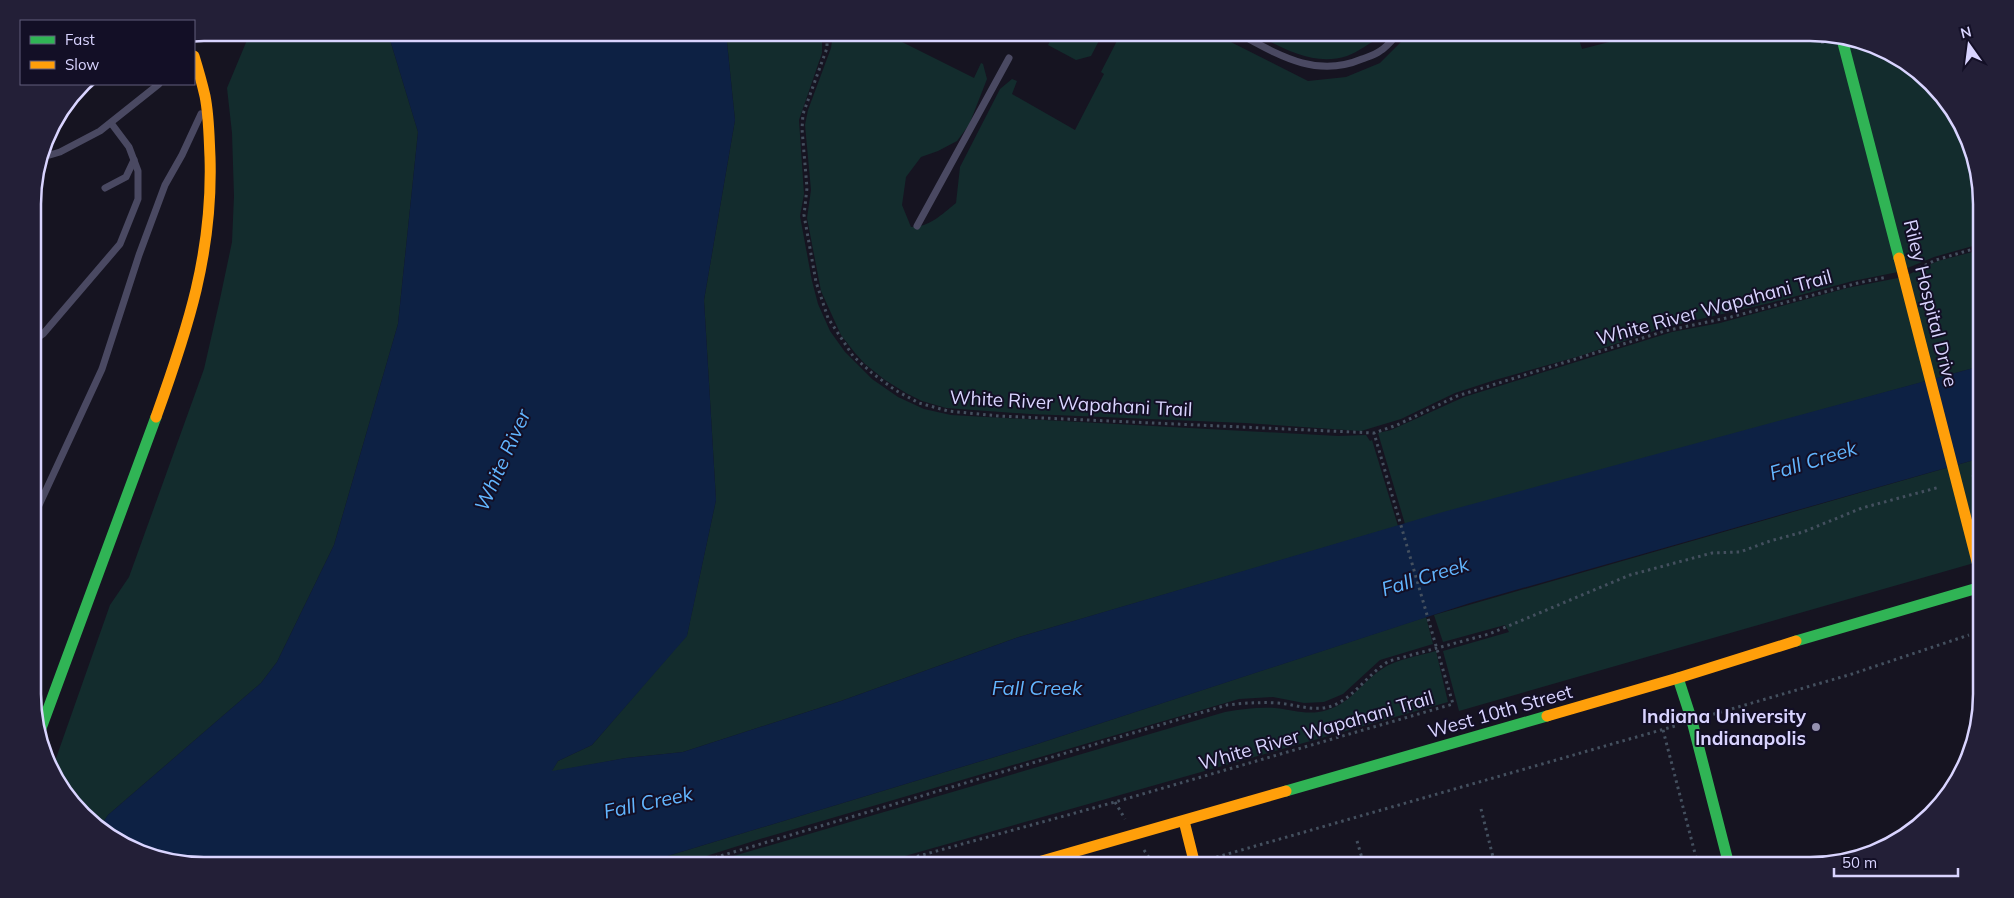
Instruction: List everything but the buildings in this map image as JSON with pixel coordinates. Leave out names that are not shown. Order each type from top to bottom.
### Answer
[{"type":"main road","name":"Riley Hospital Drive","points":[[1844,45],[1973,543]]},
{"type":"main road","points":[[44,720],[172,372],[196,294],[208,221],[209,173],[206,102],[196,73]]},
{"type":"main road","name":"West 10th Street","points":[[1058,856],[1678,678],[1864,620],[1973,589]]},
{"type":"main road","points":[[1678,678],[1692,721],[1727,856]]},
{"type":"main road","points":[[1184,821],[1193,856]]},
{"type":"lane","points":[[1252,41],[1268,50],[1300,63],[1322,68],[1346,66],[1379,52],[1390,41]]},
{"type":"lane","points":[[917,226],[1009,58]]},
{"type":"lane","points":[[49,155],[60,152],[100,132],[158,85]]},
{"type":"lane","points":[[41,500],[102,369],[139,255],[165,185],[182,155],[206,102]]},
{"type":"lane","points":[[42,335],[120,244],[138,199],[138,171],[129,147],[111,123]]},
{"type":"lane","points":[[105,188],[126,177],[134,160]]},
{"type":"path","name":"White River Wapahani Trail","points":[[827,41],[827,48],[804,114],[802,129],[808,188],[804,215],[816,282],[828,318],[848,350],[872,373],[894,390],[919,403],[969,414],[1374,433],[1397,425],[1458,396],[1665,331],[1731,317],[1858,283],[1904,273],[1936,260],[1973,249]]},
{"type":"path","name":"White River Wapahani Trail","points":[[917,857],[1115,802],[1453,704],[1374,433]]},
{"type":"path","points":[[1964,480],[1973,477]]},
{"type":"path","points":[[718,857],[1227,705],[1252,702],[1280,703],[1316,710],[1340,702],[1375,670],[1389,661],[1489,634],[1630,575],[1712,553],[1740,552],[1770,541],[1804,532],[1862,508],[1948,485]]},
{"type":"path","points":[[1721,712],[1852,674],[1965,636]]},
{"type":"path","points":[[1229,854],[1663,730],[1696,856]]},
{"type":"path","points":[[1480,809],[1493,856]]},
{"type":"path","points":[[1357,841],[1361,856]]},
{"type":"green space","points":[[247,41],[390,41],[418,132],[398,324],[334,545],[277,662],[261,683],[108,815],[104,822],[75,793],[56,759],[110,605],[129,577],[204,369],[232,242],[234,196],[232,133],[227,88]]},
{"type":"green space","points":[[727,41],[822,41],[822,53],[799,120],[804,194],[800,216],[812,281],[818,304],[830,331],[845,352],[872,379],[898,397],[924,409],[951,415],[1338,436],[1366,435],[1370,441],[1372,440],[1398,526],[1019,637],[841,701],[683,752],[626,758],[551,772],[558,761],[592,745],[687,635],[716,500],[704,300],[735,120]]},
{"type":"green space","points":[[832,41],[900,41],[974,78],[981,63],[983,64],[987,79],[969,125],[957,141],[921,157],[906,177],[902,205],[911,227],[930,223],[956,203],[960,167],[1000,89],[1012,79],[1017,81],[1012,94],[1075,130],[1104,74],[1101,72],[1117,41],[1229,41],[1308,81],[1346,77],[1380,63],[1402,41],[1580,41],[1582,49],[1613,41],[1810,41],[1841,44],[1872,54],[1891,63],[1909,75],[1939,105],[1951,123],[1967,162],[1971,183],[1973,246],[1934,257],[1898,272],[1853,281],[1770,303],[1666,327],[1580,356],[1455,393],[1401,419],[1361,431],[1245,423],[1030,414],[946,408],[922,401],[906,393],[885,380],[865,364],[841,335],[821,291],[807,218],[811,190],[805,125],[808,110]]},
{"type":"green space","points":[[1050,41],[1099,41],[1091,56],[1076,60],[1048,45]]},
{"type":"green space","points":[[1269,41],[1374,41],[1347,56],[1334,59],[1309,57]]},
{"type":"green space","points":[[1973,252],[1973,368],[1405,524],[1378,433],[1391,430],[1464,397],[1672,332],[1720,323],[1847,288],[1903,277],[1938,261]]},
{"type":"green space","points":[[1973,460],[1973,563],[1459,711],[1443,651],[1509,632],[1505,625],[1443,642],[1434,615]]},
{"type":"green space","points":[[1426,617],[1433,644],[1380,660],[1343,694],[1324,702],[1304,703],[1273,697],[1239,699],[704,857],[665,857],[1031,746]]},
{"type":"green space","points":[[1436,651],[1448,702],[905,857],[731,857],[1225,712],[1262,708],[1307,713],[1327,710],[1350,697],[1375,674],[1401,660]]},
{"type":"water","points":[[390,41],[727,41],[735,120],[704,300],[716,500],[687,636],[592,745],[558,761],[552,771],[626,758],[683,752],[841,701],[1019,637],[1443,512],[1973,368],[1973,460],[1470,603],[1031,746],[665,857],[204,857],[173,854],[152,848],[123,835],[104,822],[108,815],[261,683],[277,662],[334,545],[398,324],[418,132]]},
{"type":"traffic: fast","points":[[1843,45],[1899,258]]},
{"type":"traffic: fast","points":[[44,720],[156,417]]},
{"type":"traffic: fast","points":[[1796,641],[1973,589]]},
{"type":"traffic: fast","points":[[1678,678],[1692,721],[1727,856]]},
{"type":"traffic: fast","points":[[1286,791],[1547,716]]},
{"type":"traffic: slow","points":[[156,417],[188,321],[203,258],[207,226],[210,192],[208,119],[205,96],[195,60]]},
{"type":"traffic: slow","points":[[1899,258],[1973,546]]},
{"type":"traffic: slow","points":[[1547,716],[1796,641]]},
{"type":"traffic: slow","points":[[1058,856],[1286,791]]},
{"type":"traffic: slow","points":[[1184,821],[1193,856]]},
{"type":"place","name":"Indiana University Indianapolis","points":[[1816,727]]},
{"type":"water label","name":"White River","points":[[502,460]]},
{"type":"water label","name":"Fall Creek","points":[[1813,460]]},
{"type":"water label","name":"Fall Creek","points":[[1425,576]]},
{"type":"water label","name":"Fall Creek","points":[[1037,687]]},
{"type":"water label","name":"Fall Creek","points":[[648,802]]}]
